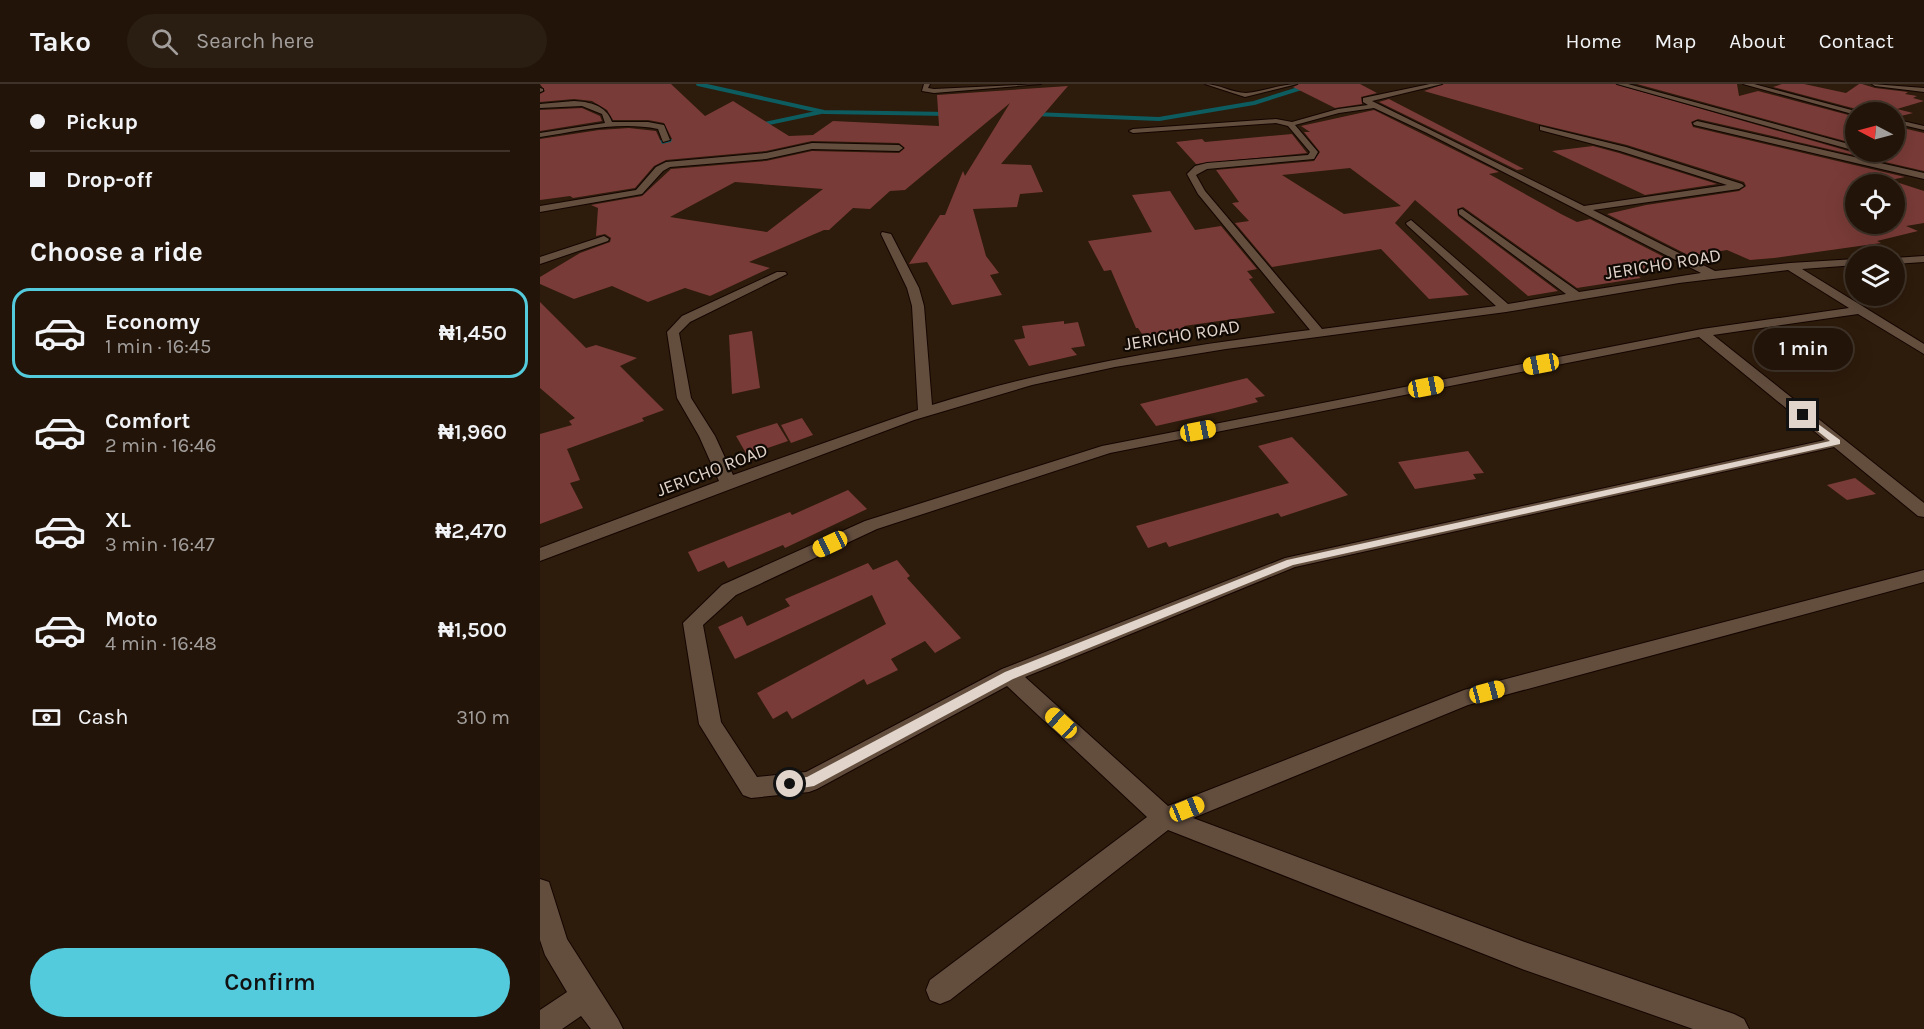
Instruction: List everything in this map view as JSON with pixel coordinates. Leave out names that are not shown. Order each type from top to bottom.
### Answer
[{"type":"street","points":[[927,84],[924,90],[934,91],[1038,84]]},
{"type":"street","points":[[1208,84],[1245,96],[1294,84]]},
{"type":"street","points":[[1439,84],[1366,100],[1713,275]]},
{"type":"street","points":[[1620,84],[1845,146]]},
{"type":"street","points":[[1746,84],[1845,110]]},
{"type":"street","points":[[1875,84],[1924,90]]},
{"type":"street","points":[[1645,91],[1659,88]]},
{"type":"street","points":[[540,106],[584,103],[605,113],[609,126]]},
{"type":"street","points":[[1133,131],[1276,121],[1292,124],[1338,111],[1375,106]]},
{"type":"street","points":[[1697,123],[1924,176]]},
{"type":"street","points":[[1292,124],[1291,127],[1314,152],[1311,157],[1207,166],[1198,168],[1191,174],[1201,192],[1320,334]]},
{"type":"street","points":[[1905,124],[1924,128]]},
{"type":"street","points":[[540,135],[609,126],[657,126],[661,127],[666,140]]},
{"type":"street","points":[[1543,128],[1623,149],[1739,186],[1581,209]]},
{"type":"street","points":[[540,209],[639,192],[644,189],[659,167],[669,164],[766,156],[812,146],[899,148]]},
{"type":"street","points":[[1896,162],[1924,171]]},
{"type":"street","points":[[1462,212],[1576,296]]},
{"type":"street","points":[[1412,223],[1506,308]]},
{"type":"street","points":[[886,234],[913,288],[918,306],[925,412]]},
{"type":"street","points":[[540,261],[604,239]]},
{"type":"street","points":[[1905,261],[1924,260]]},
{"type":"street","name":"JERICHO ROAD","points":[[540,555],[728,482],[925,412],[1060,374],[1153,357],[1506,308],[1713,275],[1845,263]]},
{"type":"street","points":[[1790,266],[1924,350]]},
{"type":"street","points":[[728,482],[707,436],[684,398],[673,332],[686,319],[781,274]]},
{"type":"street","points":[[1837,442],[1291,562],[1009,675],[809,782],[751,788],[710,724],[693,623],[729,590],[871,525],[1107,449],[1702,333],[1860,310]]},
{"type":"street","points":[[1702,333],[1924,512]]},
{"type":"street","points":[[940,990],[1166,818],[1464,698],[1924,576]]},
{"type":"street","points":[[1009,675],[1166,818],[1522,954],[1734,1029]]},
{"type":"street","points":[[540,891],[555,945],[585,996],[608,1029]]},
{"type":"street","points":[[540,1027],[585,996]]},
{"type":"building","points":[[540,84],[671,84],[705,116],[733,101],[789,136],[813,135],[833,121],[939,126],[937,95],[1068,86],[1001,164],[1031,165],[1043,192],[1020,194],[1017,207],[973,209],[986,256],[999,273],[990,275],[1002,295],[952,305],[927,262],[909,264],[940,215],[945,215],[963,171],[965,176],[1010,103],[905,190],[890,191],[870,209],[853,208],[829,230],[824,230],[749,262],[770,268],[710,296],[685,288],[648,302],[612,286],[574,299],[540,284],[540,277],[580,253],[610,242],[611,238],[605,234],[596,236],[598,208],[591,205],[642,196],[671,169],[766,161],[812,151],[899,153],[905,148],[899,143],[812,141],[766,151],[666,160],[654,166],[635,188],[573,198],[570,196],[540,200],[540,139],[629,128],[656,131],[662,144],[671,142],[672,139],[664,123],[648,120],[613,120],[607,110],[592,101],[574,99],[540,102],[540,94],[545,91]],"holes":[[[735,182],[823,189],[767,232],[670,217]]]},
{"type":"building","points":[[1299,84],[1360,84],[1377,93],[1361,97],[1362,104],[1335,108],[1293,87]]},
{"type":"building","points":[[1444,84],[1615,84],[1845,150],[1845,153],[1698,119],[1691,122],[1693,127],[1892,174],[1845,174],[1845,234],[1905,234],[1905,185],[1924,191],[1924,223],[1906,226],[1918,231],[1877,241],[1881,243],[1750,260],[1727,250],[1690,256],[1607,214],[1646,205],[1739,191],[1746,186],[1744,182],[1627,145],[1539,124],[1424,91]]},
{"type":"building","points":[[1637,84],[1737,84],[1739,96],[1758,91],[1845,114],[1845,141]]},
{"type":"building","points":[[1782,84],[1804,84],[1846,93],[1862,84],[1908,92],[1905,94],[1917,96],[1913,98],[1924,101],[1905,107],[1905,102],[1845,102],[1845,106],[1773,87]]},
{"type":"building","points":[[1389,99],[1524,169],[1517,170],[1379,102]]},
{"type":"building","points":[[582,108],[600,116],[602,121],[540,131],[540,110]]},
{"type":"building","points":[[1374,110],[1499,172],[1489,174],[1561,214],[1577,222],[1590,219],[1670,260],[1663,261],[1669,264],[1630,271],[1641,278],[1577,288],[1463,207],[1457,209],[1458,216],[1558,291],[1528,296],[1415,200],[1395,223],[1469,295],[1429,299],[1381,249],[1272,267],[1235,223],[1249,221],[1232,203],[1239,202],[1216,170],[1314,161],[1320,152],[1304,132],[1310,132],[1301,126]],"holes":[[[1350,168],[1401,206],[1344,214],[1282,175]]]},
{"type":"building","points":[[1905,129],[1924,133],[1924,171],[1885,162],[1905,162]]},
{"type":"building","points":[[1292,134],[1307,153],[1196,164],[1176,142],[1202,139],[1205,142]]},
{"type":"building","points":[[1593,146],[1717,184],[1645,195],[1552,151]]},
{"type":"building","points":[[1170,191],[1195,230],[1221,226],[1257,269],[1247,271],[1253,278],[1249,279],[1275,313],[1184,326],[1187,330],[1144,337],[1136,328],[1111,270],[1104,271],[1088,241],[1152,232],[1132,195]]},
{"type":"building","points":[[540,302],[586,348],[596,345],[637,358],[620,366],[664,410],[642,418],[644,421],[567,449],[580,480],[570,483],[583,508],[540,524],[540,434],[572,425],[569,421],[575,418],[540,388]]},
{"type":"building","points":[[1064,321],[1064,324],[1078,322],[1085,346],[1071,348],[1077,355],[1029,366],[1014,340],[1025,338],[1022,326]]},
{"type":"building","points":[[752,331],[760,388],[732,394],[729,335]]},
{"type":"building","points":[[1247,378],[1265,396],[1255,398],[1258,402],[1156,426],[1140,404]]},
{"type":"building","points":[[802,418],[813,435],[791,443],[781,425]]},
{"type":"building","points":[[777,423],[788,441],[747,455],[736,436]]},
{"type":"building","points":[[1292,437],[1348,495],[1281,517],[1278,513],[1169,547],[1166,542],[1148,548],[1136,526],[1289,483],[1258,446]]},
{"type":"building","points":[[1468,451],[1484,473],[1473,474],[1476,479],[1415,489],[1398,462]]},
{"type":"building","points":[[1855,478],[1876,494],[1847,500],[1827,485]]},
{"type":"building","points":[[848,490],[867,509],[785,548],[783,545],[728,568],[724,561],[698,572],[688,552],[790,512],[792,515]]},
{"type":"building","points":[[897,560],[910,576],[907,578],[961,638],[935,653],[925,641],[891,659],[898,670],[867,685],[864,679],[792,719],[787,711],[773,719],[757,693],[886,624],[872,595],[735,659],[718,627],[742,616],[747,626],[790,606],[785,599],[868,563],[873,570]]},
{"type":"waterway","points":[[698,84],[824,112],[950,114]]},
{"type":"waterway","points":[[1034,114],[1159,119],[1254,103],[1314,84]]},
{"type":"waterway","points":[[760,125],[821,112]]},
{"type":"waterway","points":[[651,143],[683,140]]},
{"type":"route","points":[[790,784],[809,782],[1009,675],[1291,562],[1837,442],[1803,415]]}]
